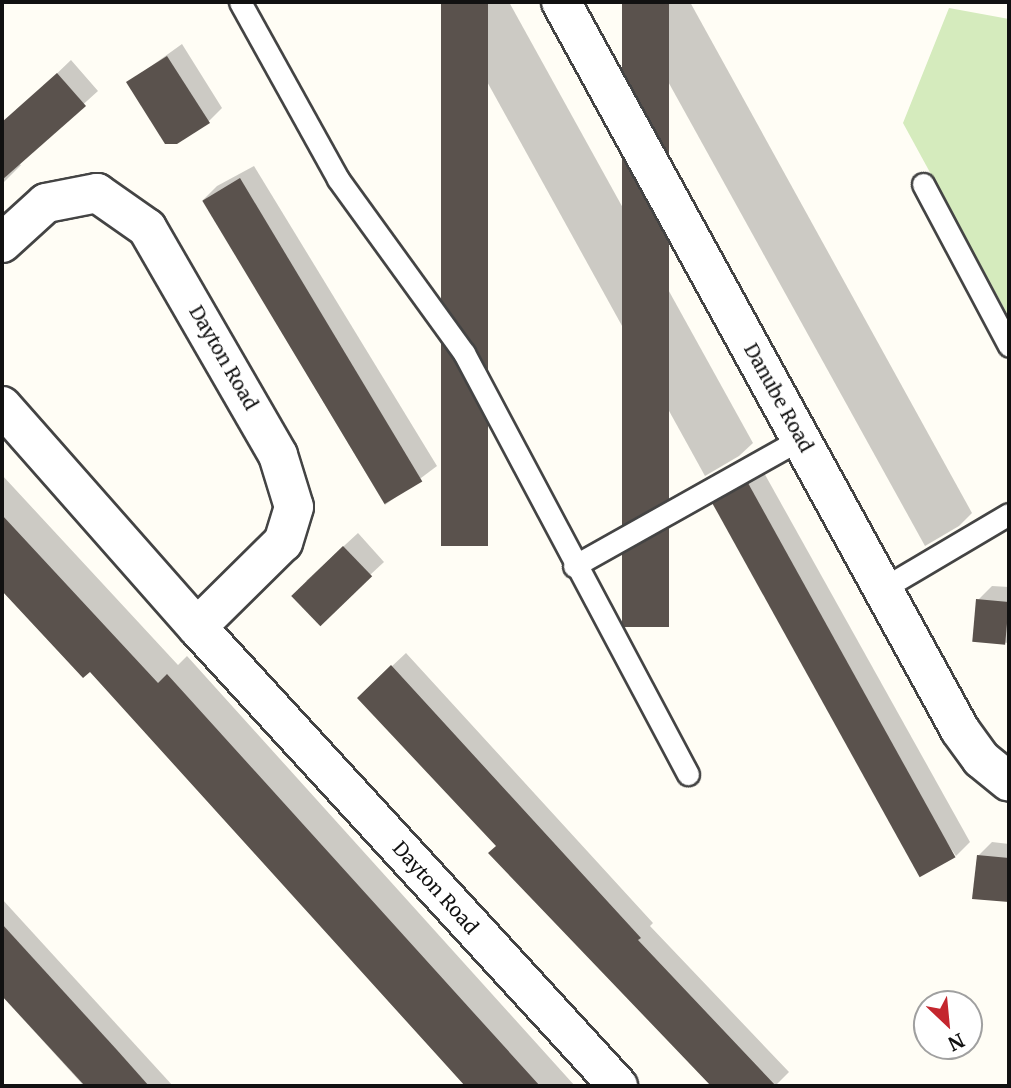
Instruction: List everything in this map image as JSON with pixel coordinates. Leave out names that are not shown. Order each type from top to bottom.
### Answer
[{"type":"street","name":"Danube Road","points":[[561,2],[960,730],[981,759],[1009,782]]},
{"type":"street","name":"Dayton Road","points":[[2,243],[46,203],[97,193],[147,228],[278,456],[294,507],[283,542],[197,627]]},
{"type":"street","name":"Dayton Road","points":[[2,406],[197,627],[618,1086]]},
{"type":"lane","points":[[240,2],[338,178],[464,353],[574,566],[688,774]]},
{"type":"lane","points":[[923,184],[1009,346]]},
{"type":"lane","points":[[574,566],[800,439]]},
{"type":"lane","points":[[882,589],[1009,514]]},
{"type":"green space","points":[[949,8],[1009,19],[1009,317],[903,123]]},
{"type":"building","points":[[441,2],[488,2],[488,546],[441,546]]},
{"type":"building","points":[[622,2],[669,2],[669,627],[622,627]]},
{"type":"building","points":[[167,56],[210,123],[177,144],[165,144],[126,82]]},
{"type":"building","points":[[57,73],[86,106],[2,180],[2,122]]},
{"type":"building","points":[[240,178],[422,481],[385,504],[202,201]]},
{"type":"building","points":[[748,483],[955,857],[920,877],[712,503]]},
{"type":"building","points":[[2,515],[158,683],[167,674],[540,1086],[465,1086],[90,672],[83,678],[2,591]]},
{"type":"building","points":[[343,546],[372,576],[320,626],[291,596]]},
{"type":"building","points":[[976,599],[1009,602],[1005,645],[972,642]]},
{"type":"building","points":[[391,665],[641,938],[638,940],[776,1086],[711,1086],[488,853],[496,846],[357,698]]},
{"type":"building","points":[[977,855],[1009,858],[1009,902],[972,899]]},
{"type":"building","points":[[2,924],[149,1086],[85,1086],[2,996]]}]
